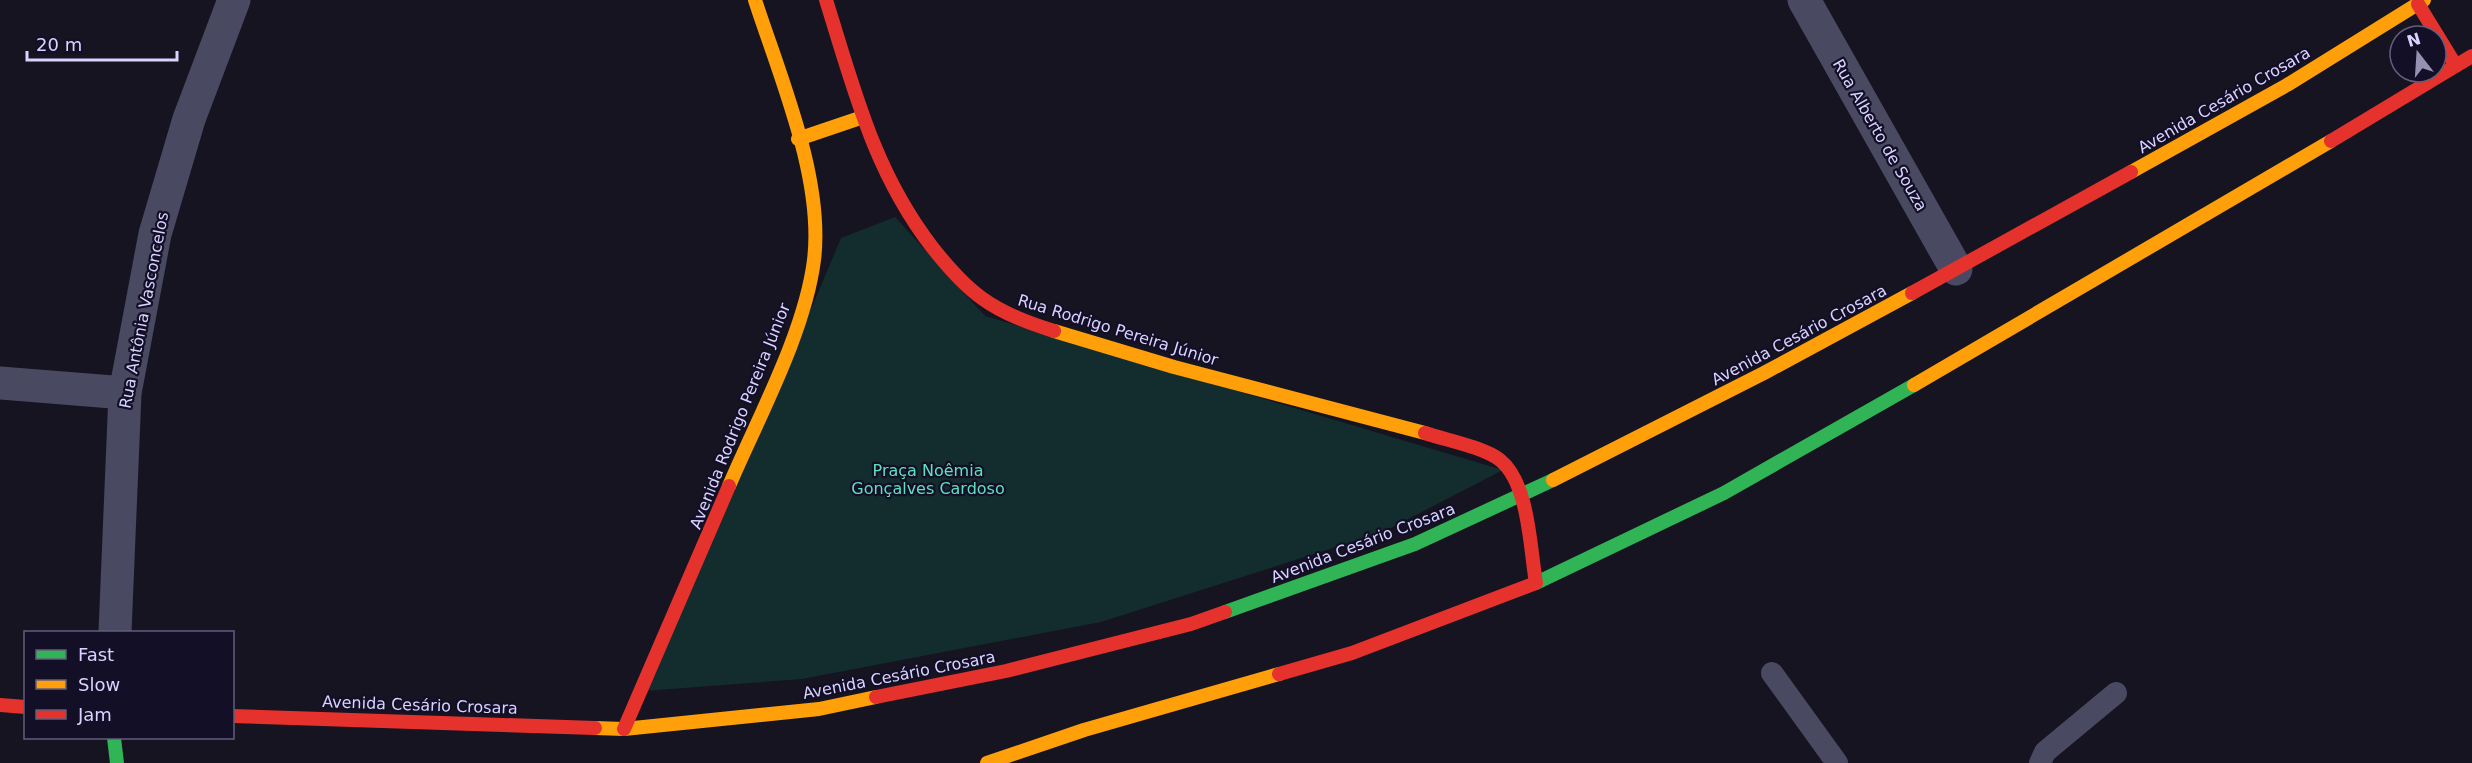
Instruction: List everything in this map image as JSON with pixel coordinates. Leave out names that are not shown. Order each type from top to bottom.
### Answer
[{"type":"main road","name":"Avenida Rodrigo Pereira Júnior","points":[[624,729],[788,350],[805,302],[814,256],[813,202],[798,139],[755,0]]},
{"type":"main road","name":"Rua Rodrigo Pereira Júnior","points":[[826,0],[863,117],[885,173],[913,222],[950,270],[983,299],[1022,321],[1141,357],[1416,430],[1499,459],[1509,471],[1522,496],[1536,583]]},
{"type":"main road","points":[[2421,2],[2456,66]]},
{"type":"main road","name":"Avenida Cesário Crosara","points":[[234,716],[624,729],[819,709],[1006,671],[1191,624],[1415,544],[1522,496],[1764,373],[1956,269],[2287,86],[2421,2]]},
{"type":"main road","points":[[987,763],[1084,730],[1352,653],[1536,583],[1724,493],[2022,324],[2472,56]]},
{"type":"main road","points":[[798,139],[863,117]]},
{"type":"main road","points":[[0,705],[24,707]]},
{"type":"main road","points":[[114,739],[117,763]]},
{"type":"street","name":"Rua Antônia Vasconcelos","points":[[115,631],[125,393],[156,234],[189,119],[234,0]]},
{"type":"street","name":"Rua Alberto de Souza","points":[[1803,0],[1956,269]]},
{"type":"street","points":[[0,383],[125,393]]},
{"type":"lane","points":[[1772,674],[1837,763]]},
{"type":"lane","points":[[2040,763],[2045,752],[2116,693]]},
{"type":"green space","name":"Praça Noêmia Gonçalves Cardoso","points":[[895,217],[985,316],[1503,470],[1383,532],[1101,622],[802,679],[644,691],[738,483],[841,238]]},
{"type":"traffic: fast","points":[[1536,583],[1724,493],[1914,385]]},
{"type":"traffic: fast","points":[[1225,612],[1415,544],[1553,480]]},
{"type":"traffic: fast","points":[[114,739],[117,763]]},
{"type":"traffic: slow","points":[[729,486],[791,345],[809,288],[814,260],[813,196],[806,162],[798,128],[755,0]]},
{"type":"traffic: slow","points":[[2131,172],[2287,85],[2424,0]]},
{"type":"traffic: slow","points":[[798,139],[863,117]]},
{"type":"traffic: slow","points":[[1914,385],[2331,141]]},
{"type":"traffic: slow","points":[[1553,480],[1764,373],[1912,293]]},
{"type":"traffic: slow","points":[[1054,331],[1174,367],[1425,433]]},
{"type":"traffic: slow","points":[[987,763],[1084,730],[1279,674]]},
{"type":"traffic: slow","points":[[595,728],[624,729],[819,709],[876,697]]},
{"type":"traffic: jam","points":[[826,0],[868,129],[880,159],[912,219],[943,261],[976,294],[1008,314],[1054,331]]},
{"type":"traffic: jam","points":[[2418,4],[2456,66]]},
{"type":"traffic: jam","points":[[2331,141],[2472,56]]},
{"type":"traffic: jam","points":[[1912,293],[2131,172]]},
{"type":"traffic: jam","points":[[1425,433],[1484,451],[1500,460],[1510,470],[1523,500],[1527,517],[1536,583]]},
{"type":"traffic: jam","points":[[624,729],[729,486]]},
{"type":"traffic: jam","points":[[1279,674],[1352,653],[1536,583]]},
{"type":"traffic: jam","points":[[876,697],[1006,671],[1191,624],[1225,612]]},
{"type":"traffic: jam","points":[[0,705],[24,707]]},
{"type":"traffic: jam","points":[[234,716],[595,728]]}]
